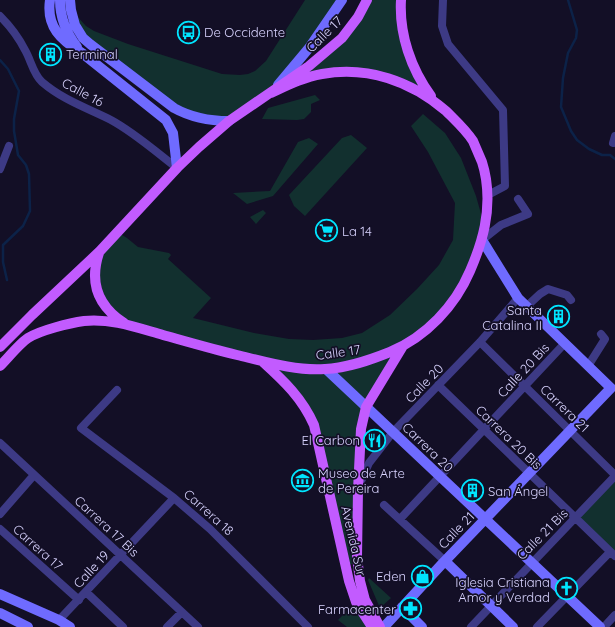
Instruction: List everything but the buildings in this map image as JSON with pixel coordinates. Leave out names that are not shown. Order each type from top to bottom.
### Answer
[{"type":"main road","points":[[50,0],[50,19],[57,32],[67,44],[82,53],[166,120],[173,133],[177,168]]},
{"type":"main road","points":[[60,0],[60,9],[71,40],[82,53]]},
{"type":"main road","points":[[70,0],[72,18],[78,31],[90,44],[116,64],[184,114],[211,121],[229,122]]},
{"type":"main road","name":"Calle 17","points":[[272,93],[309,48],[342,0]]},
{"type":"main road","name":"Calle 17","points":[[0,347],[32,314],[100,251],[177,168],[229,122],[309,66],[342,38],[358,17],[367,0]]},
{"type":"main road","name":"Calle 17","points":[[401,0],[402,26],[406,45],[420,80],[434,101]]},
{"type":"main road","name":"Calle 17","points":[[0,366],[28,338],[56,326],[86,321],[126,324],[262,362],[302,369],[326,369],[367,361],[403,346],[419,336],[441,316],[468,277],[478,254],[485,228],[488,195],[484,167],[472,141],[454,119],[434,101],[413,88],[391,78],[368,72],[344,71],[320,74],[296,82],[272,93]]},
{"type":"main road","points":[[482,240],[518,298],[588,366],[614,387]]},
{"type":"main road","points":[[100,251],[96,264],[95,279],[98,293],[104,306],[114,316],[126,324]]},
{"type":"main road","name":"Avenida Sur","points":[[380,627],[365,600],[360,581],[357,557],[361,429],[366,406],[403,346]]},
{"type":"main road","name":"Avenida Sur","points":[[262,362],[290,388],[308,411],[314,425],[349,581],[356,602],[372,627]]},
{"type":"main road","name":"Carrera 20","points":[[326,369],[600,627]]},
{"type":"main road","name":"Calle 21","points":[[386,624],[485,519],[614,387]]},
{"type":"main road","points":[[445,561],[513,627]]},
{"type":"main road","points":[[0,594],[59,620],[70,627]]},
{"type":"main road","points":[[402,607],[422,627]]},
{"type":"main road","points":[[0,613],[28,627]]},
{"type":"street","points":[[443,0],[442,26],[448,44],[503,110],[506,186],[488,195]]},
{"type":"street","name":"Calle 16","points":[[0,16],[25,49],[39,79],[65,99],[95,112],[129,131],[177,168]]},
{"type":"street","points":[[0,169],[10,146]]},
{"type":"street","points":[[482,240],[501,225],[528,214],[518,199]]},
{"type":"street","points":[[527,306],[548,289],[567,295],[571,300]]},
{"type":"street","name":"Calle 20","points":[[358,490],[369,462],[393,432],[480,342],[518,298]]},
{"type":"street","points":[[588,366],[605,339],[601,334]]},
{"type":"street","name":"Carrera 21","points":[[480,342],[571,430],[615,476]]},
{"type":"street","name":"Calle 20 Bis","points":[[400,519],[565,343]]},
{"type":"street","name":"Carrera 20 Bis","points":[[438,385],[613,554]]},
{"type":"street","name":"Carrera 18","points":[[117,390],[81,428],[174,498],[210,529],[308,627]]},
{"type":"street","name":"Carrera 17 Bis","points":[[0,443],[198,627]]},
{"type":"street","points":[[0,514],[34,475]]},
{"type":"street","name":"Calle 21 Bis","points":[[470,627],[615,476]]},
{"type":"street","name":"Calle 19","points":[[59,620],[174,498]]},
{"type":"street","points":[[384,505],[445,561]]},
{"type":"street","name":"Carrera 17","points":[[0,529],[78,600]]},
{"type":"street","points":[[537,627],[567,596],[613,554]]},
{"type":"street","points":[[86,592],[123,627]]},
{"type":"street","points":[[167,627],[182,612]]},
{"type":"street","points":[[604,627],[615,615]]},
{"type":"green space","points":[[305,0],[342,0],[273,91],[342,38],[367,0],[401,0],[402,26],[427,91],[368,72],[296,82],[229,121],[195,118],[90,44],[74,13],[86,26],[94,31],[128,44],[222,74],[240,75],[255,71],[266,61]]},
{"type":"green space","points":[[315,95],[320,100],[311,104],[311,112],[304,119],[262,119],[268,108]]},
{"type":"green space","points":[[423,114],[445,133],[461,158],[476,196],[485,228],[454,298],[403,346],[366,407],[355,564],[350,564],[314,425],[262,361],[126,325],[104,306],[96,264],[117,232],[138,247],[169,253],[171,255],[168,259],[211,298],[193,318],[254,333],[289,339],[313,340],[342,338],[362,333],[390,315],[417,289],[439,265],[453,240],[455,203],[428,152],[411,126]]},
{"type":"green space","points":[[351,135],[367,148],[305,216],[294,206],[289,195],[342,138]]},
{"type":"green space","points":[[309,138],[318,144],[273,196],[247,204],[233,193],[270,191],[298,142]]},
{"type":"green space","points":[[263,210],[266,213],[256,224],[250,217]]},
{"type":"green space","points":[[615,476],[615,556],[575,519]]},
{"type":"green space","points":[[369,578],[391,598],[380,608],[368,580]]},
{"type":"green space","points":[[356,602],[372,627],[347,627],[338,620]]},
{"type":"waterway","points":[[568,0],[577,30],[576,38],[568,53],[563,78],[561,107],[571,131],[577,140],[589,149],[602,155],[610,155],[615,159]]},
{"type":"waterway","points":[[0,60],[8,69],[19,91],[14,119],[14,131],[18,155],[26,165],[29,174],[30,211],[23,226],[3,245],[3,262],[7,280]]},
{"type":"place","name":"De Occidente","points":[[189,32]]},
{"type":"place","name":"Terminal","points":[[51,54]]},
{"type":"place","name":"La 14","points":[[326,231]]},
{"type":"place","name":"Santa Catalina II","points":[[558,317]]},
{"type":"place","name":"El Carbon","points":[[375,440]]},
{"type":"place","name":"Museo de Arte de Pereira","points":[[303,480]]},
{"type":"place","name":"San Ángel","points":[[473,491]]},
{"type":"place","name":"Eden","points":[[422,576]]},
{"type":"place","name":"Iglesia Cristiana Amor y Verdad","points":[[566,589]]},
{"type":"place","name":"Farmacenter","points":[[411,609]]}]
